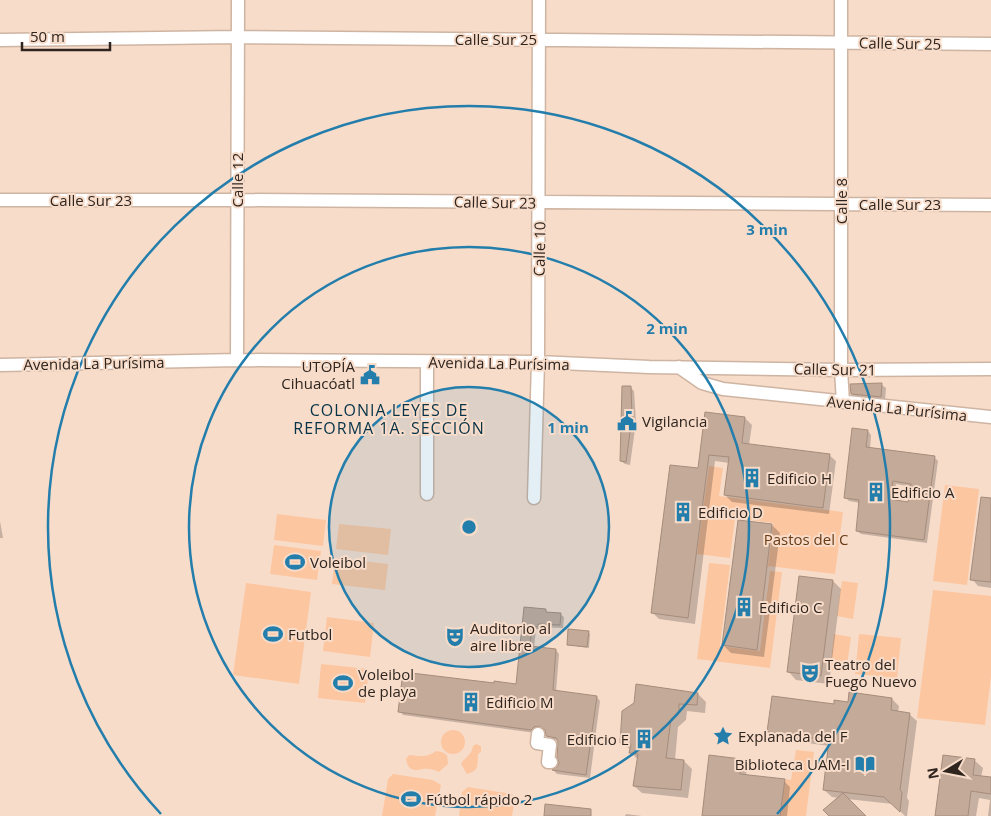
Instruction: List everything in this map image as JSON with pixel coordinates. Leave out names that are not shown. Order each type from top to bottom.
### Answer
[{"type":"street","name":"Calle 12","points":[[238,0],[238,360]]},
{"type":"street","name":"Calle 10","points":[[534,498],[538,362],[539,0]]},
{"type":"street","name":"Calle 8","points":[[840,0],[841,370],[843,402]]},
{"type":"street","name":"Calle Sur 25","points":[[0,40],[238,37],[991,44]]},
{"type":"street","name":"Calle Sur 23","points":[[0,200],[991,205]]},
{"type":"street","name":"Avenida La Purísima","points":[[0,365],[238,360],[538,362],[679,367],[702,383],[723,389],[991,417]]},
{"type":"street","points":[[427,362],[427,494]]},
{"type":"street","name":"Calle Sur 21","points":[[679,367],[841,370],[991,368]]},
{"type":"street","points":[[538,734],[537,743],[550,745],[548,762],[551,762]]},
{"type":"green space","name":"Pastos del C","points":[[709,466],[723,468],[719,496],[843,512],[835,574],[768,566],[773,523],[735,518],[730,558],[697,554]]},
{"type":"green space","points":[[945,485],[979,489],[967,585],[933,581]]},
{"type":"green space","points":[[277,514],[326,520],[323,546],[274,540]]},
{"type":"green space","points":[[339,524],[391,529],[388,555],[336,549]]},
{"type":"green space","name":"Voleibol","points":[[274,545],[321,551],[317,580],[270,574]]},
{"type":"green space","points":[[335,558],[388,564],[385,590],[332,584]]},
{"type":"green space","points":[[709,563],[730,565],[720,646],[760,651],[770,571],[782,572],[770,668],[697,659]]},
{"type":"green space","points":[[842,581],[858,583],[853,619],[837,616]]},
{"type":"green space","name":"Futbol","points":[[246,583],[311,592],[299,684],[233,675]]},
{"type":"green space","points":[[933,590],[991,596],[991,677],[985,725],[917,718]]},
{"type":"green space","name":"Voleibol de playa","points":[[327,617],[374,623],[370,657],[323,651]]},
{"type":"green space","points":[[834,634],[851,637],[846,672],[830,670]]},
{"type":"green space","points":[[859,634],[901,638],[897,678],[855,674]]},
{"type":"green space","name":"Voleibol de playa","points":[[321,664],[369,669],[365,703],[318,698]]},
{"type":"green space","points":[[453,730],[461,734],[465,742],[461,750],[453,754],[445,750],[441,742],[445,734]]},
{"type":"green space","points":[[476,744],[481,746],[477,767],[474,771],[467,774],[461,764]]},
{"type":"green space","points":[[796,750],[814,752],[806,816],[780,816],[785,779],[791,780]]},
{"type":"green space","points":[[436,751],[447,755],[448,764],[439,772],[427,769],[414,770],[408,766],[406,759],[409,755],[426,756]]},
{"type":"green space","name":"Fútbol rápido 2","points":[[393,774],[433,780],[441,785],[435,816],[382,816],[388,779]]},
{"type":"green space","points":[[468,787],[512,794],[515,799],[512,816],[459,816],[462,792]]},
{"type":"building","points":[[882,383],[881,397],[851,394],[850,384]]},
{"type":"building","points":[[622,386],[631,386],[632,417],[626,462],[620,461]]},
{"type":"building","points":[[705,412],[745,417],[742,443],[830,454],[823,508],[724,495],[729,457],[709,455],[688,618],[651,613],[670,465],[698,468]]},
{"type":"building","name":"Edificio A","points":[[852,428],[868,430],[866,447],[935,456],[924,540],[856,531],[859,500],[844,498]],"holes":[[[893,481],[911,484],[908,502],[890,499]]]},
{"type":"building","points":[[981,497],[991,498],[991,582],[970,580]]},
{"type":"building","name":"Edificio C","points":[[738,520],[772,524],[757,650],[722,645]]},
{"type":"building","points":[[799,576],[833,580],[821,676],[787,672]]},
{"type":"building","points":[[524,607],[546,609],[546,612],[561,613],[560,625],[538,624],[538,627],[532,626],[530,646],[556,649],[553,690],[597,696],[586,775],[552,770],[558,766],[559,762],[557,757],[558,742],[556,738],[546,736],[545,730],[539,726],[531,730],[398,712],[403,672],[516,684]]},
{"type":"building","points":[[568,629],[589,631],[587,647],[567,645]]},
{"type":"building","name":"Edificio E","points":[[636,684],[698,693],[697,705],[679,704],[679,712],[671,719],[666,758],[684,760],[681,790],[633,786],[638,754],[629,753],[631,744],[620,743],[622,711],[634,703]]},
{"type":"building","name":"Biblioteca UAM-I","points":[[849,692],[892,698],[891,710],[910,713],[900,790],[902,792],[900,812],[884,797],[823,790],[829,740],[767,732],[772,696],[834,704],[834,700],[848,702]]},
{"type":"building","points":[[709,755],[741,759],[740,774],[785,779],[780,816],[702,816]]},
{"type":"building","points":[[943,755],[975,759],[973,775],[991,777],[991,794],[971,791],[968,816],[935,816]]},
{"type":"building","points":[[843,793],[866,816],[829,816],[823,810]]},
{"type":"building","points":[[545,804],[591,809],[591,816],[544,816]]},
{"type":"place","name":"UTOPÍA Cihuacóatl","points":[[370,375]]},
{"type":"place","name":"Vigilancia","points":[[627,421]]},
{"type":"place","name":"Edificio H","points":[[752,478]]},
{"type":"place","name":"Edificio A","points":[[876,492]]},
{"type":"place","name":"Edificio D","points":[[683,512]]},
{"type":"place","name":"Voleibol","points":[[295,562]]},
{"type":"place","name":"Edificio C","points":[[744,607]]},
{"type":"place","name":"Futbol","points":[[273,634]]},
{"type":"place","name":"Auditorio al aire libre","points":[[455,637]]},
{"type":"place","name":"Teatro del Fuego Nuevo","points":[[810,673]]},
{"type":"place","name":"Voleibol de playa","points":[[343,683]]},
{"type":"place","name":"Edificio M","points":[[471,702]]},
{"type":"place","name":"Explanada del F","points":[[723,736]]},
{"type":"place","name":"Edificio E","points":[[644,739]]},
{"type":"place","name":"Biblioteca UAM-I","points":[[865,764]]},
{"type":"place","name":"Fútbol rápido 2","points":[[411,799]]},
{"type":"district","name":"COLONIA LEYES DE REFORMA 1A. SECCIÓN","points":[[389,419]]}]
